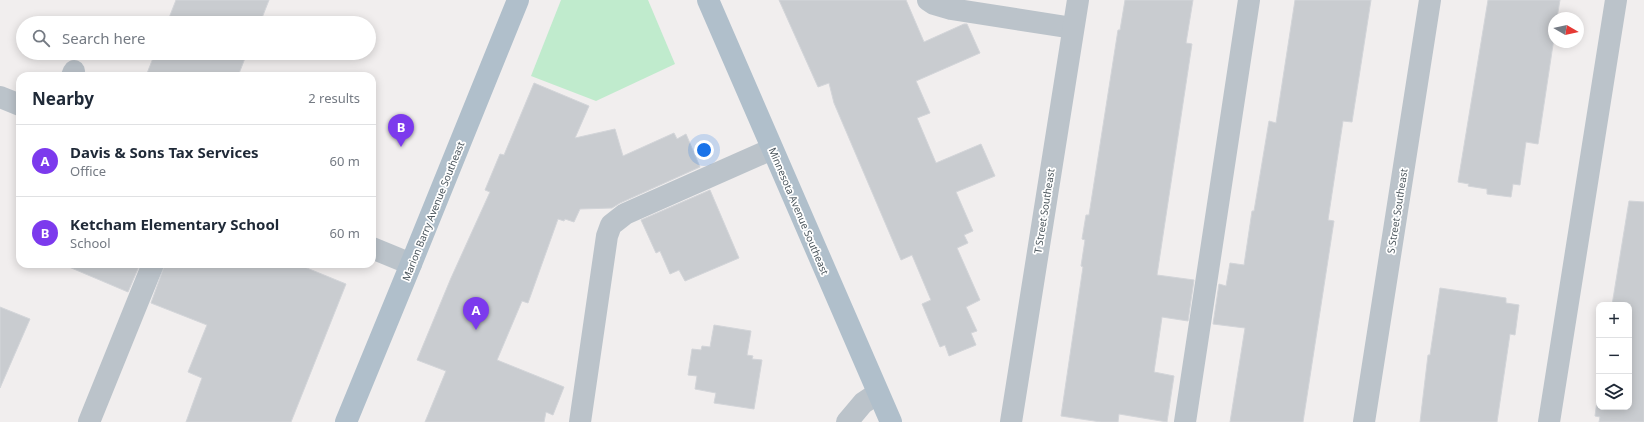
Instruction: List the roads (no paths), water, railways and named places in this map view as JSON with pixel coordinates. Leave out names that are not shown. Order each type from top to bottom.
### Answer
[{"type":"main road","name":"Marion Barry Avenue Southeast","points":[[346,422],[412,264],[518,0]]},
{"type":"main road","name":"Minnesota Avenue Southeast","points":[[708,0],[891,422]]},
{"type":"street","points":[[928,0],[934,4],[951,9],[1074,28]]},
{"type":"street","name":"T Street Southeast","points":[[1011,422],[1078,0]]},
{"type":"street","points":[[1186,422],[1249,0]]},
{"type":"street","name":"S Street Southeast","points":[[1364,422],[1430,0]]},
{"type":"street","points":[[1549,422],[1616,0]]},
{"type":"street","points":[[0,97],[16,103]]},
{"type":"street","points":[[580,422],[607,236],[612,225],[625,214],[772,149]]},
{"type":"street","points":[[376,250],[412,264]]},
{"type":"street","points":[[89,422],[151,268]]},
{"type":"street","points":[[847,422],[863,403],[878,393]]},
{"type":"place","name":"Ketcham Elementary School","points":[[401,147]]},
{"type":"place","name":"Davis & Sons Tax Services","points":[[476,330]]}]
